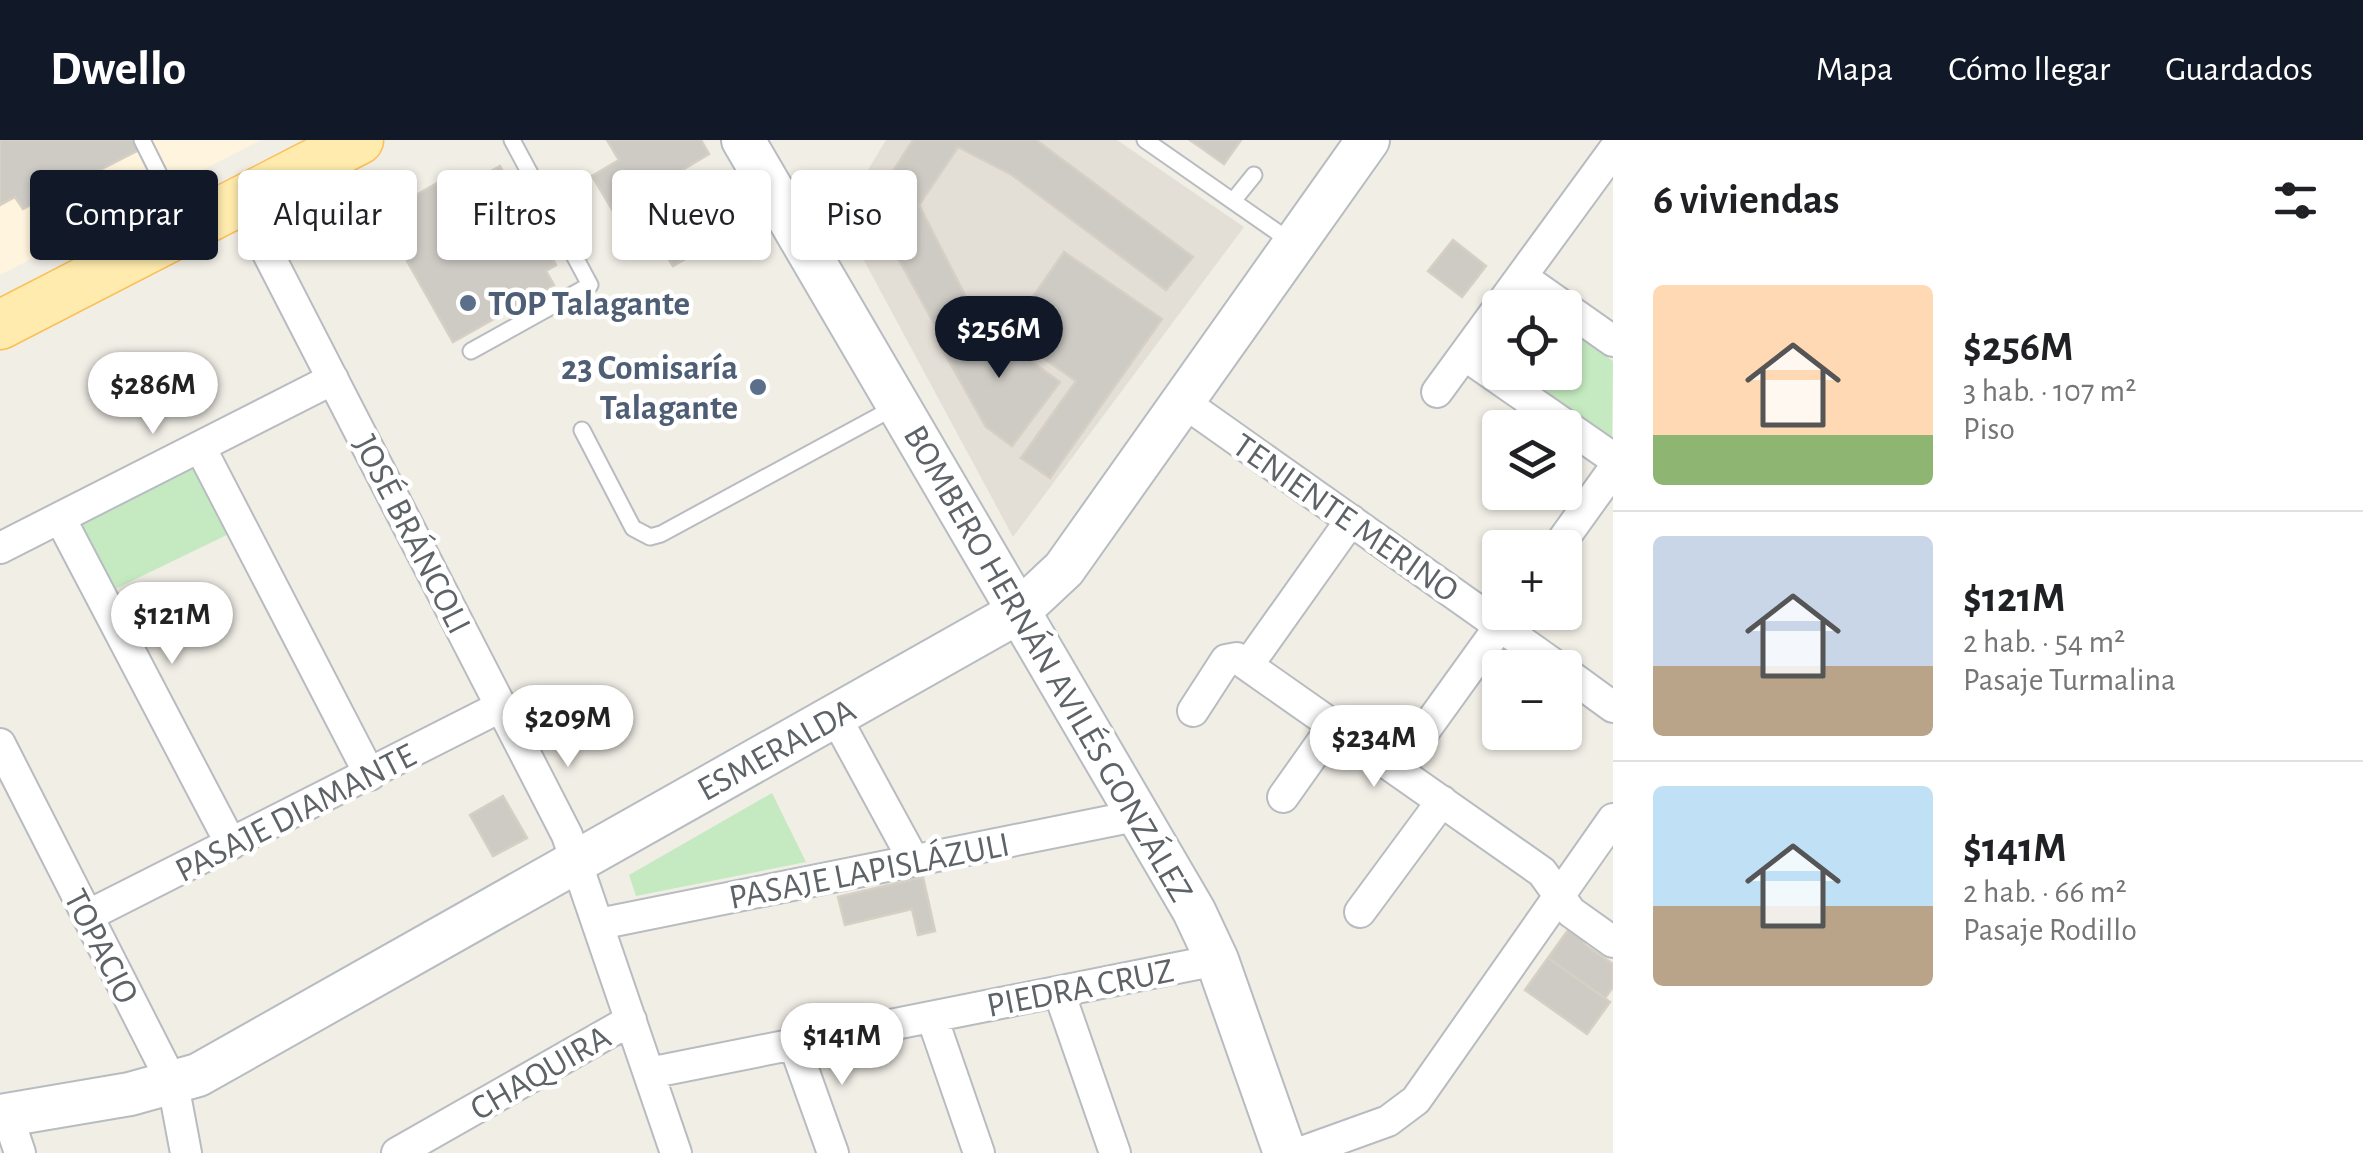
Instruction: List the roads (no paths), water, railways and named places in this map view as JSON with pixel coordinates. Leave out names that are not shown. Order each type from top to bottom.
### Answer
[{"type":"main road","points":[[301,170],[359,140]]},
{"type":"main road","points":[[0,326],[125,260]]},
{"type":"street","name":"BOMBERO HERNÁN AVILÉS GONZÁLEZ","points":[[743,140],[1194,911],[1217,960],[1285,1153]]},
{"type":"street","name":"ESMERALDA","points":[[9,1128],[172,1084],[222,1063],[1018,613],[1064,570],[1368,140]]},
{"type":"street","points":[[1437,392],[1613,151]]},
{"type":"street","name":"JOSÉ BRÁNCOLI","points":[[271,260],[578,860],[676,1153]]},
{"type":"street","points":[[1522,277],[1613,341]]},
{"type":"street","points":[[1466,356],[1613,458]]},
{"type":"street","points":[[0,548],[333,379]]},
{"type":"street","name":"TENIENTE MERINO","points":[[1182,401],[1350,520],[1482,604]]},
{"type":"street","points":[[200,447],[370,775]]},
{"type":"street","points":[[1570,530],[1613,470]]},
{"type":"street","points":[[60,518],[231,844]]},
{"type":"street","points":[[1248,665],[1350,520]]},
{"type":"street","points":[[1397,769],[1498,630]]},
{"type":"street","name":"TENIENTE MERINO","points":[[1518,630],[1539,650]]},
{"type":"street","points":[[1193,711],[1228,658],[1237,658],[1542,872],[1571,912],[1613,942]]},
{"type":"street","points":[[1582,684],[1613,707]]},
{"type":"street","name":"PASAJE DIAMANTE","points":[[87,916],[502,706]]},
{"type":"street","points":[[835,716],[914,861]]},
{"type":"street","points":[[1282,797],[1334,724]]},
{"type":"street","name":"TOPACIO","points":[[0,744],[172,1084],[186,1153]]},
{"type":"street","points":[[1360,912],[1442,800]]},
{"type":"street","name":"PASAJE LAPISLÁZULI","points":[[599,924],[1140,816]]},
{"type":"street","points":[[1299,1153],[1388,1121],[1416,1100],[1613,819]]},
{"type":"street","name":"PIEDRA CRUZ","points":[[649,1073],[1217,960]]},
{"type":"street","points":[[1059,992],[1115,1153]]},
{"type":"street","points":[[932,1017],[979,1153]]},
{"type":"street","name":"CHAQUIRA","points":[[397,1153],[631,1020]]},
{"type":"street","points":[[794,1044],[834,1153]]},
{"type":"lane","points":[[142,140],[157,170]]},
{"type":"lane","points":[[472,351],[590,285],[512,140]]},
{"type":"lane","points":[[1145,140],[1294,243]]},
{"type":"lane","points":[[1233,201],[1254,174]]},
{"type":"lane","points":[[582,430],[633,528],[650,537],[898,406]]},
{"type":"place","name":"TOP Talagante","points":[[468,303]]},
{"type":"place","name":"23 Comisaría Talagante","points":[[758,387]]}]
